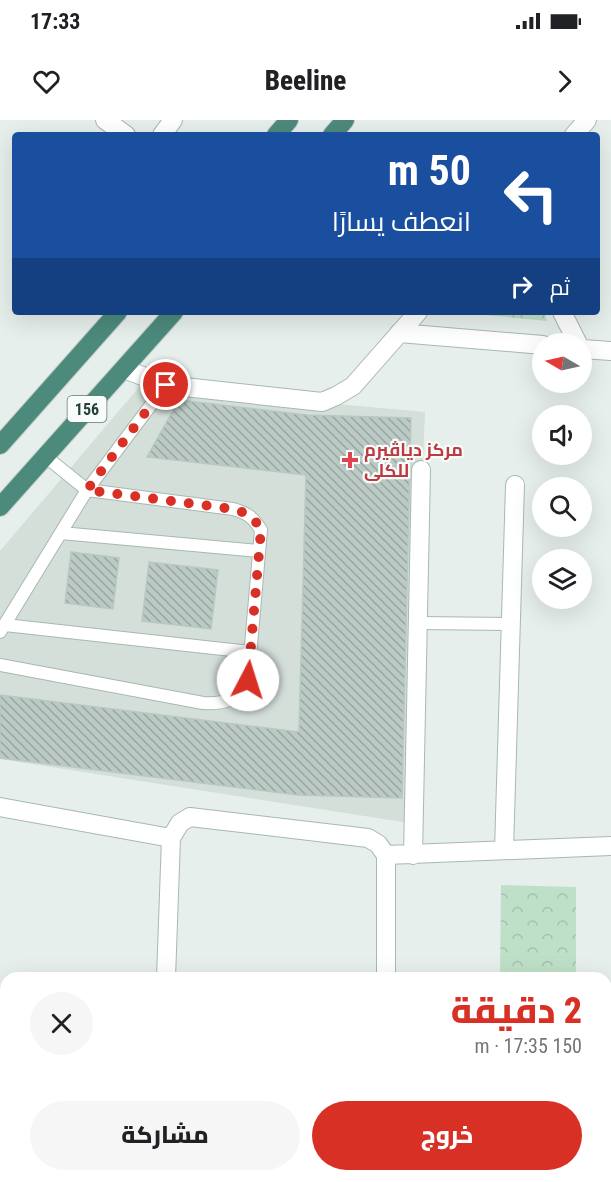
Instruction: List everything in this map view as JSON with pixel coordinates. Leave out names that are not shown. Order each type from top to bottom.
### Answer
[{"type":"highway","points":[[279,132],[289,120]]},
{"type":"highway","points":[[335,132],[345,120]]},
{"type":"highway","name":"156","points":[[0,445],[115,315]]},
{"type":"highway","name":"156","points":[[0,507],[171,315]]},
{"type":"street","points":[[105,120],[122,132]]},
{"type":"street","points":[[577,132],[587,120]]},
{"type":"street","points":[[123,369],[166,385],[322,402],[353,386],[415,315]]},
{"type":"street","points":[[564,315],[572,333]]},
{"type":"street","points":[[399,333],[532,344]]},
{"type":"street","points":[[592,350],[611,351]]},
{"type":"street","points":[[413,855],[421,470]]},
{"type":"street","points":[[504,850],[515,485]]},
{"type":"street","points":[[0,807],[171,838]]},
{"type":"street","points":[[166,972],[171,838],[180,823],[190,817],[368,838],[378,844],[386,855],[386,972]]},
{"type":"street","points":[[386,855],[611,846]]},
{"type":"lane","points":[[166,385],[87,490],[2,628],[250,652]]},
{"type":"lane","points":[[0,665],[218,704],[231,700],[241,693],[248,680],[261,530],[255,520],[246,513],[233,509],[87,490],[45,456]]},
{"type":"lane","points":[[61,533],[259,551]]},
{"type":"lane","points":[[417,623],[511,624]]},
{"type":"shaded area","points":[[140,386],[425,412],[409,823],[0,759],[0,551]]},
{"type":"green space","points":[[486,315],[545,315],[547,321]]},
{"type":"green space","points":[[501,885],[576,887],[576,972],[500,972]]},
{"type":"building","points":[[179,400],[307,415],[411,418],[402,798],[298,795],[0,758],[0,695],[299,732],[306,475],[147,457]]},
{"type":"building","points":[[71,552],[119,558],[113,609],[65,603]]},
{"type":"building","points":[[149,562],[218,570],[211,629],[142,621]]},
{"type":"place","name":"مركز دياڤيرم للكلى","points":[[350,460]]},
{"type":"route","points":[[166,385],[87,490],[233,509],[246,513],[255,520],[261,530],[248,680]]}]
